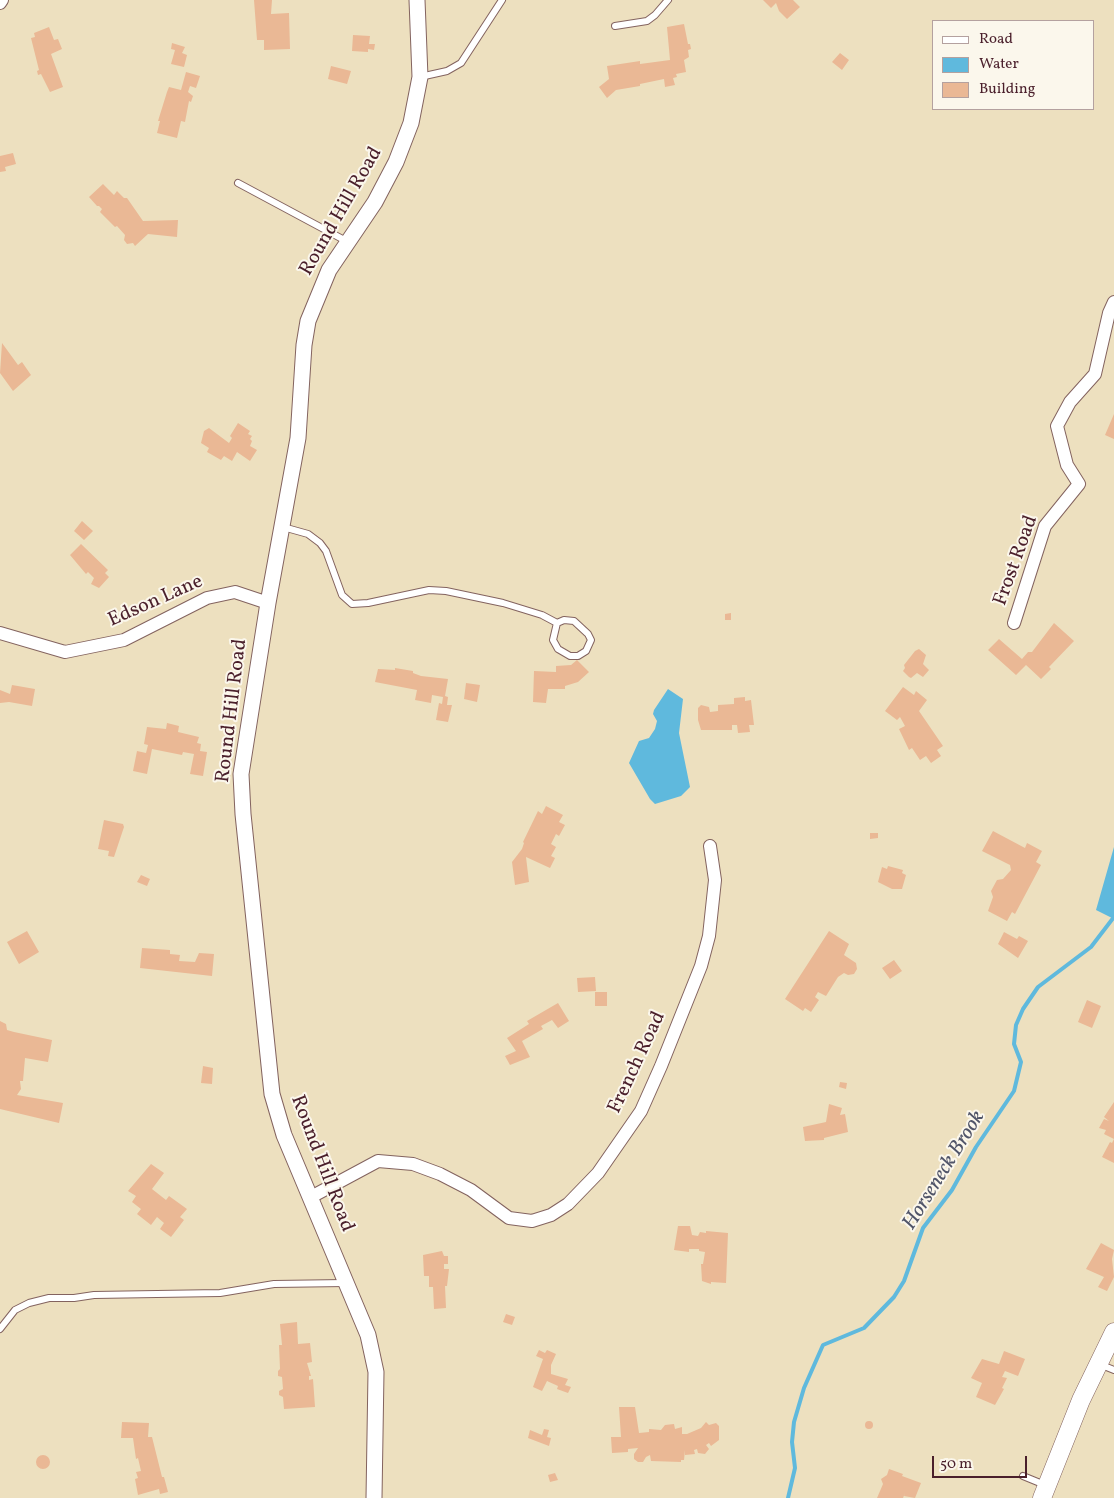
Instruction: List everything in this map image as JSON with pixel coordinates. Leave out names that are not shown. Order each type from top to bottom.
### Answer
[{"type":"main road","points":[[1044,1492],[1106,1367],[1114,1332]]},
{"type":"street","name":"Round Hill Road","points":[[374,1498],[376,1372],[368,1335],[284,1135],[272,1094],[243,814],[241,774],[268,603],[298,438],[304,345],[308,320],[329,270],[375,202],[396,162],[411,123],[420,76],[417,0]]},
{"type":"street","name":"Frost Road","points":[[1014,623],[1045,526],[1079,484],[1068,465],[1056,426],[1070,402],[1095,374],[1114,302]]},
{"type":"street","name":"Edson Lane","points":[[0,633],[66,652],[124,640],[207,598],[235,592],[268,603]]},
{"type":"street","name":"French Road","points":[[311,1197],[378,1160],[413,1164],[440,1174],[471,1190],[509,1218],[532,1221],[551,1215],[568,1204],[598,1173],[641,1111],[701,966],[709,936],[715,880],[710,846]]},
{"type":"lane","points":[[420,76],[447,71],[461,63],[502,0]]},
{"type":"lane","points":[[615,26],[647,21],[668,0]]},
{"type":"lane","points":[[238,183],[348,242]]},
{"type":"lane","points":[[283,527],[308,534],[320,543],[326,551],[342,596],[352,604],[368,603],[429,590],[446,591],[520,606],[557,623],[564,620],[574,621],[584,628],[591,640],[586,651],[578,656],[570,656],[558,649],[553,640],[557,623]]},
{"type":"lane","points":[[0,1329],[15,1310],[29,1303],[49,1298],[74,1298],[94,1295],[220,1293],[274,1284],[346,1283]]},
{"type":"lane","points":[[1023,1476],[1044,1492]]},
{"type":"water","points":[[668,689],[683,699],[679,733],[690,787],[681,796],[655,804],[650,799],[629,763],[639,741],[649,738],[655,729],[657,721],[653,714],[654,710]]},
{"type":"water","points":[[1114,847],[1114,919],[1096,910]]},
{"type":"building","points":[[254,0],[272,0],[271,14],[289,13],[290,49],[264,50],[264,40],[257,40]]},
{"type":"building","points":[[763,0],[793,0],[800,7],[787,19],[779,11],[776,3],[771,8]]},
{"type":"building","points":[[684,24],[688,44],[690,44],[691,49],[688,50],[689,57],[684,60],[686,72],[676,74],[677,77],[673,78],[675,85],[665,87],[664,79],[616,90],[607,98],[599,87],[609,79],[607,66],[640,61],[640,64],[670,60],[667,27]]},
{"type":"building","points":[[49,27],[54,40],[58,39],[62,49],[51,54],[63,87],[50,92],[41,74],[38,75],[37,71],[39,70],[31,38],[35,37],[34,33]]},
{"type":"building","points":[[353,35],[370,36],[369,44],[375,44],[374,50],[368,49],[368,52],[352,51]]},
{"type":"building","points":[[172,43],[185,47],[182,53],[187,55],[184,67],[171,64],[175,50],[171,49]]},
{"type":"building","points":[[840,53],[849,60],[842,70],[832,62]]},
{"type":"building","points":[[331,66],[351,71],[347,84],[328,79]]},
{"type":"building","points":[[186,72],[200,76],[196,88],[190,86],[188,92],[193,96],[191,102],[189,101],[185,122],[181,121],[177,138],[157,133],[160,121],[158,121],[169,87],[181,90]]},
{"type":"building","points":[[13,153],[16,164],[5,167],[6,171],[0,172],[0,156]]},
{"type":"building","points":[[103,184],[114,195],[117,191],[124,198],[127,198],[143,221],[178,220],[177,237],[148,234],[135,246],[133,243],[127,244],[124,240],[125,235],[100,212],[102,209],[89,197]]},
{"type":"building","points":[[2,343],[18,365],[22,362],[31,375],[13,391],[0,373]]},
{"type":"building","points":[[1114,414],[1114,439],[1105,435]]},
{"type":"building","points":[[238,423],[250,431],[248,434],[252,436],[250,439],[252,441],[250,446],[257,450],[250,461],[237,452],[232,461],[224,456],[221,460],[207,452],[209,448],[201,443],[204,431],[209,428],[229,443],[232,438],[230,436]]},
{"type":"building","points":[[82,521],[93,531],[84,540],[74,531]]},
{"type":"building","points":[[81,544],[108,570],[105,573],[109,577],[99,588],[91,584],[94,578],[88,572],[86,574],[70,555]]},
{"type":"building","points":[[731,613],[731,620],[725,620],[725,614]]},
{"type":"building","points":[[1054,623],[1074,641],[1049,667],[1051,669],[1041,679],[1026,665],[1016,675],[988,650],[999,639],[1022,659],[1028,652],[1032,652]]},
{"type":"building","points":[[919,649],[926,655],[923,664],[929,670],[923,677],[917,673],[911,678],[903,671],[904,665],[915,651]]},
{"type":"building","points":[[577,660],[589,672],[578,682],[565,686],[565,689],[548,689],[546,703],[533,702],[534,671],[556,672],[556,666],[571,665]]},
{"type":"building","points":[[395,668],[413,671],[413,673],[421,676],[448,679],[445,696],[448,697],[447,705],[452,705],[448,722],[436,720],[439,703],[442,704],[443,697],[432,695],[431,703],[415,700],[417,690],[375,682],[378,669],[395,670]]},
{"type":"building","points":[[466,683],[480,685],[477,702],[464,699]]},
{"type":"building","points":[[12,685],[35,689],[32,706],[9,702],[0,703],[0,690],[10,694]]},
{"type":"building","points":[[903,687],[914,695],[916,691],[927,700],[919,711],[943,746],[937,750],[941,756],[931,763],[926,756],[920,760],[912,748],[909,750],[899,729],[905,726],[900,717],[897,720],[885,711]]},
{"type":"building","points":[[745,697],[745,701],[751,700],[754,725],[749,725],[750,732],[738,733],[737,725],[732,725],[732,730],[701,730],[698,720],[698,708],[701,705],[709,707],[710,712],[718,711],[718,705],[734,704],[734,698]]},
{"type":"building","points":[[167,723],[179,726],[178,732],[199,737],[197,743],[201,744],[200,751],[207,752],[203,776],[190,774],[194,754],[183,752],[182,755],[152,749],[147,774],[133,771],[137,751],[146,753],[148,745],[144,744],[147,727],[166,729]]},
{"type":"building","points":[[546,806],[563,815],[559,822],[565,825],[559,836],[556,834],[551,844],[556,847],[551,856],[555,858],[550,868],[526,857],[529,882],[515,885],[512,862],[522,849],[523,842],[538,811],[542,814]]},
{"type":"building","points":[[104,820],[123,824],[124,827],[114,857],[108,856],[109,851],[98,849]]},
{"type":"building","points":[[993,831],[1025,848],[1027,843],[1042,851],[1036,862],[1041,865],[1015,914],[1012,912],[1007,921],[988,911],[993,897],[991,891],[997,880],[1003,879],[1011,870],[1010,865],[982,851]]},
{"type":"building","points":[[870,833],[878,833],[878,838],[870,839]]},
{"type":"building","points":[[888,866],[903,870],[902,873],[906,875],[902,889],[892,889],[878,882],[882,867],[887,869]]},
{"type":"building","points":[[141,875],[150,879],[147,886],[137,882]]},
{"type":"building","points":[[27,931],[39,952],[19,964],[7,942]]},
{"type":"building","points":[[829,931],[849,944],[844,955],[856,963],[857,969],[854,974],[848,975],[844,973],[838,977],[826,996],[818,992],[815,997],[819,1000],[811,1012],[805,1008],[803,1011],[785,999]]},
{"type":"building","points":[[1004,932],[1017,939],[1019,936],[1028,941],[1018,958],[998,944]]},
{"type":"building","points":[[142,948],[170,950],[170,954],[180,955],[179,961],[195,962],[199,953],[214,954],[212,976],[140,968]]},
{"type":"building","points":[[894,960],[902,971],[890,979],[882,968]]},
{"type":"building","points":[[595,977],[596,991],[578,992],[577,978]]},
{"type":"building","points":[[595,992],[607,992],[607,1006],[595,1006]]},
{"type":"building","points":[[1087,1000],[1101,1006],[1092,1028],[1078,1022]]},
{"type":"building","points":[[558,1003],[569,1021],[558,1028],[552,1020],[541,1026],[543,1029],[522,1041],[530,1057],[510,1065],[505,1056],[516,1051],[507,1038],[529,1024],[527,1021]]},
{"type":"building","points":[[0,1021],[6,1024],[7,1030],[52,1040],[48,1062],[25,1058],[23,1081],[20,1081],[21,1089],[17,1095],[63,1103],[59,1123],[0,1109]]},
{"type":"building","points":[[203,1066],[213,1068],[212,1084],[201,1083]]},
{"type":"building","points":[[840,1082],[847,1083],[846,1089],[839,1087]]},
{"type":"building","points":[[1114,1102],[1114,1139],[1104,1134],[1106,1130],[1099,1128],[1104,1119],[1109,1121],[1104,1117]]},
{"type":"building","points":[[829,1104],[842,1108],[840,1115],[845,1114],[848,1132],[824,1138],[824,1140],[805,1141],[803,1127],[826,1122]]},
{"type":"building","points":[[1114,1139],[1114,1163],[1102,1157],[1110,1142],[1112,1143]]},
{"type":"building","points":[[151,1164],[164,1173],[152,1189],[166,1200],[169,1196],[187,1209],[180,1217],[184,1220],[171,1237],[160,1229],[164,1223],[157,1217],[151,1225],[137,1214],[141,1209],[132,1202],[136,1196],[128,1191]]},
{"type":"building","points":[[678,1226],[690,1226],[692,1235],[698,1236],[700,1232],[706,1233],[706,1231],[728,1233],[726,1283],[711,1282],[711,1284],[702,1281],[701,1264],[703,1264],[705,1252],[699,1251],[699,1249],[689,1249],[689,1252],[674,1250]]},
{"type":"building","points":[[1101,1243],[1114,1250],[1112,1259],[1114,1277],[1107,1291],[1098,1287],[1104,1277],[1086,1269]]},
{"type":"building","points":[[442,1251],[444,1256],[448,1256],[448,1264],[444,1264],[444,1269],[449,1269],[447,1286],[445,1286],[446,1308],[434,1309],[433,1287],[429,1287],[429,1276],[424,1276],[423,1255]]},
{"type":"building","points":[[506,1314],[515,1317],[512,1325],[503,1322]]},
{"type":"building","points":[[297,1322],[298,1344],[310,1343],[312,1362],[307,1363],[311,1376],[309,1376],[309,1380],[313,1379],[315,1407],[284,1409],[283,1397],[279,1395],[279,1391],[283,1389],[282,1377],[278,1376],[280,1369],[279,1345],[282,1345],[280,1324]]},
{"type":"building","points":[[539,1350],[545,1353],[547,1350],[556,1354],[551,1365],[551,1374],[568,1379],[565,1385],[571,1387],[568,1393],[557,1389],[558,1386],[547,1381],[542,1391],[533,1387],[543,1359],[536,1356]]},
{"type":"building","points":[[1004,1351],[1025,1359],[1018,1376],[1005,1371],[1002,1377],[1007,1378],[1002,1388],[1004,1389],[995,1405],[976,1397],[982,1383],[971,1378],[982,1359],[999,1364]]},
{"type":"building","points":[[619,1407],[635,1407],[639,1433],[649,1432],[649,1429],[661,1430],[665,1425],[674,1424],[675,1429],[682,1427],[682,1434],[687,1434],[701,1428],[706,1422],[709,1425],[716,1423],[719,1426],[719,1440],[711,1446],[709,1443],[706,1445],[709,1449],[705,1454],[698,1453],[697,1449],[694,1450],[695,1454],[685,1455],[685,1450],[684,1460],[681,1460],[681,1462],[651,1461],[650,1455],[643,1462],[638,1462],[634,1459],[634,1454],[638,1448],[628,1449],[628,1452],[612,1453],[611,1437],[621,1437]]},
{"type":"building","points":[[869,1421],[873,1425],[869,1429],[865,1425]]},
{"type":"building","points":[[122,1422],[149,1423],[148,1437],[152,1437],[162,1477],[164,1477],[168,1492],[160,1494],[159,1489],[138,1495],[135,1479],[138,1478],[136,1472],[141,1471],[138,1458],[136,1459],[133,1438],[121,1438]]},
{"type":"building","points":[[544,1429],[549,1430],[547,1437],[551,1438],[549,1446],[528,1438],[530,1430],[542,1435]]},
{"type":"building","points":[[43,1455],[48,1457],[50,1462],[48,1467],[43,1469],[38,1467],[36,1462],[38,1457]]},
{"type":"building","points":[[889,1469],[921,1483],[915,1498],[904,1496],[905,1493],[903,1498],[877,1498],[883,1484],[881,1479],[887,1475]]},
{"type":"building","points":[[555,1473],[558,1480],[550,1482],[548,1475]]},
{"type":"waterway","name":"Horseneck Brook","points":[[788,1498],[795,1468],[792,1442],[794,1422],[804,1388],[823,1345],[864,1328],[894,1297],[904,1281],[923,1228],[952,1190],[976,1147],[1014,1091],[1021,1062],[1014,1044],[1016,1025],[1023,1009],[1038,987],[1091,947],[1114,917]]}]
